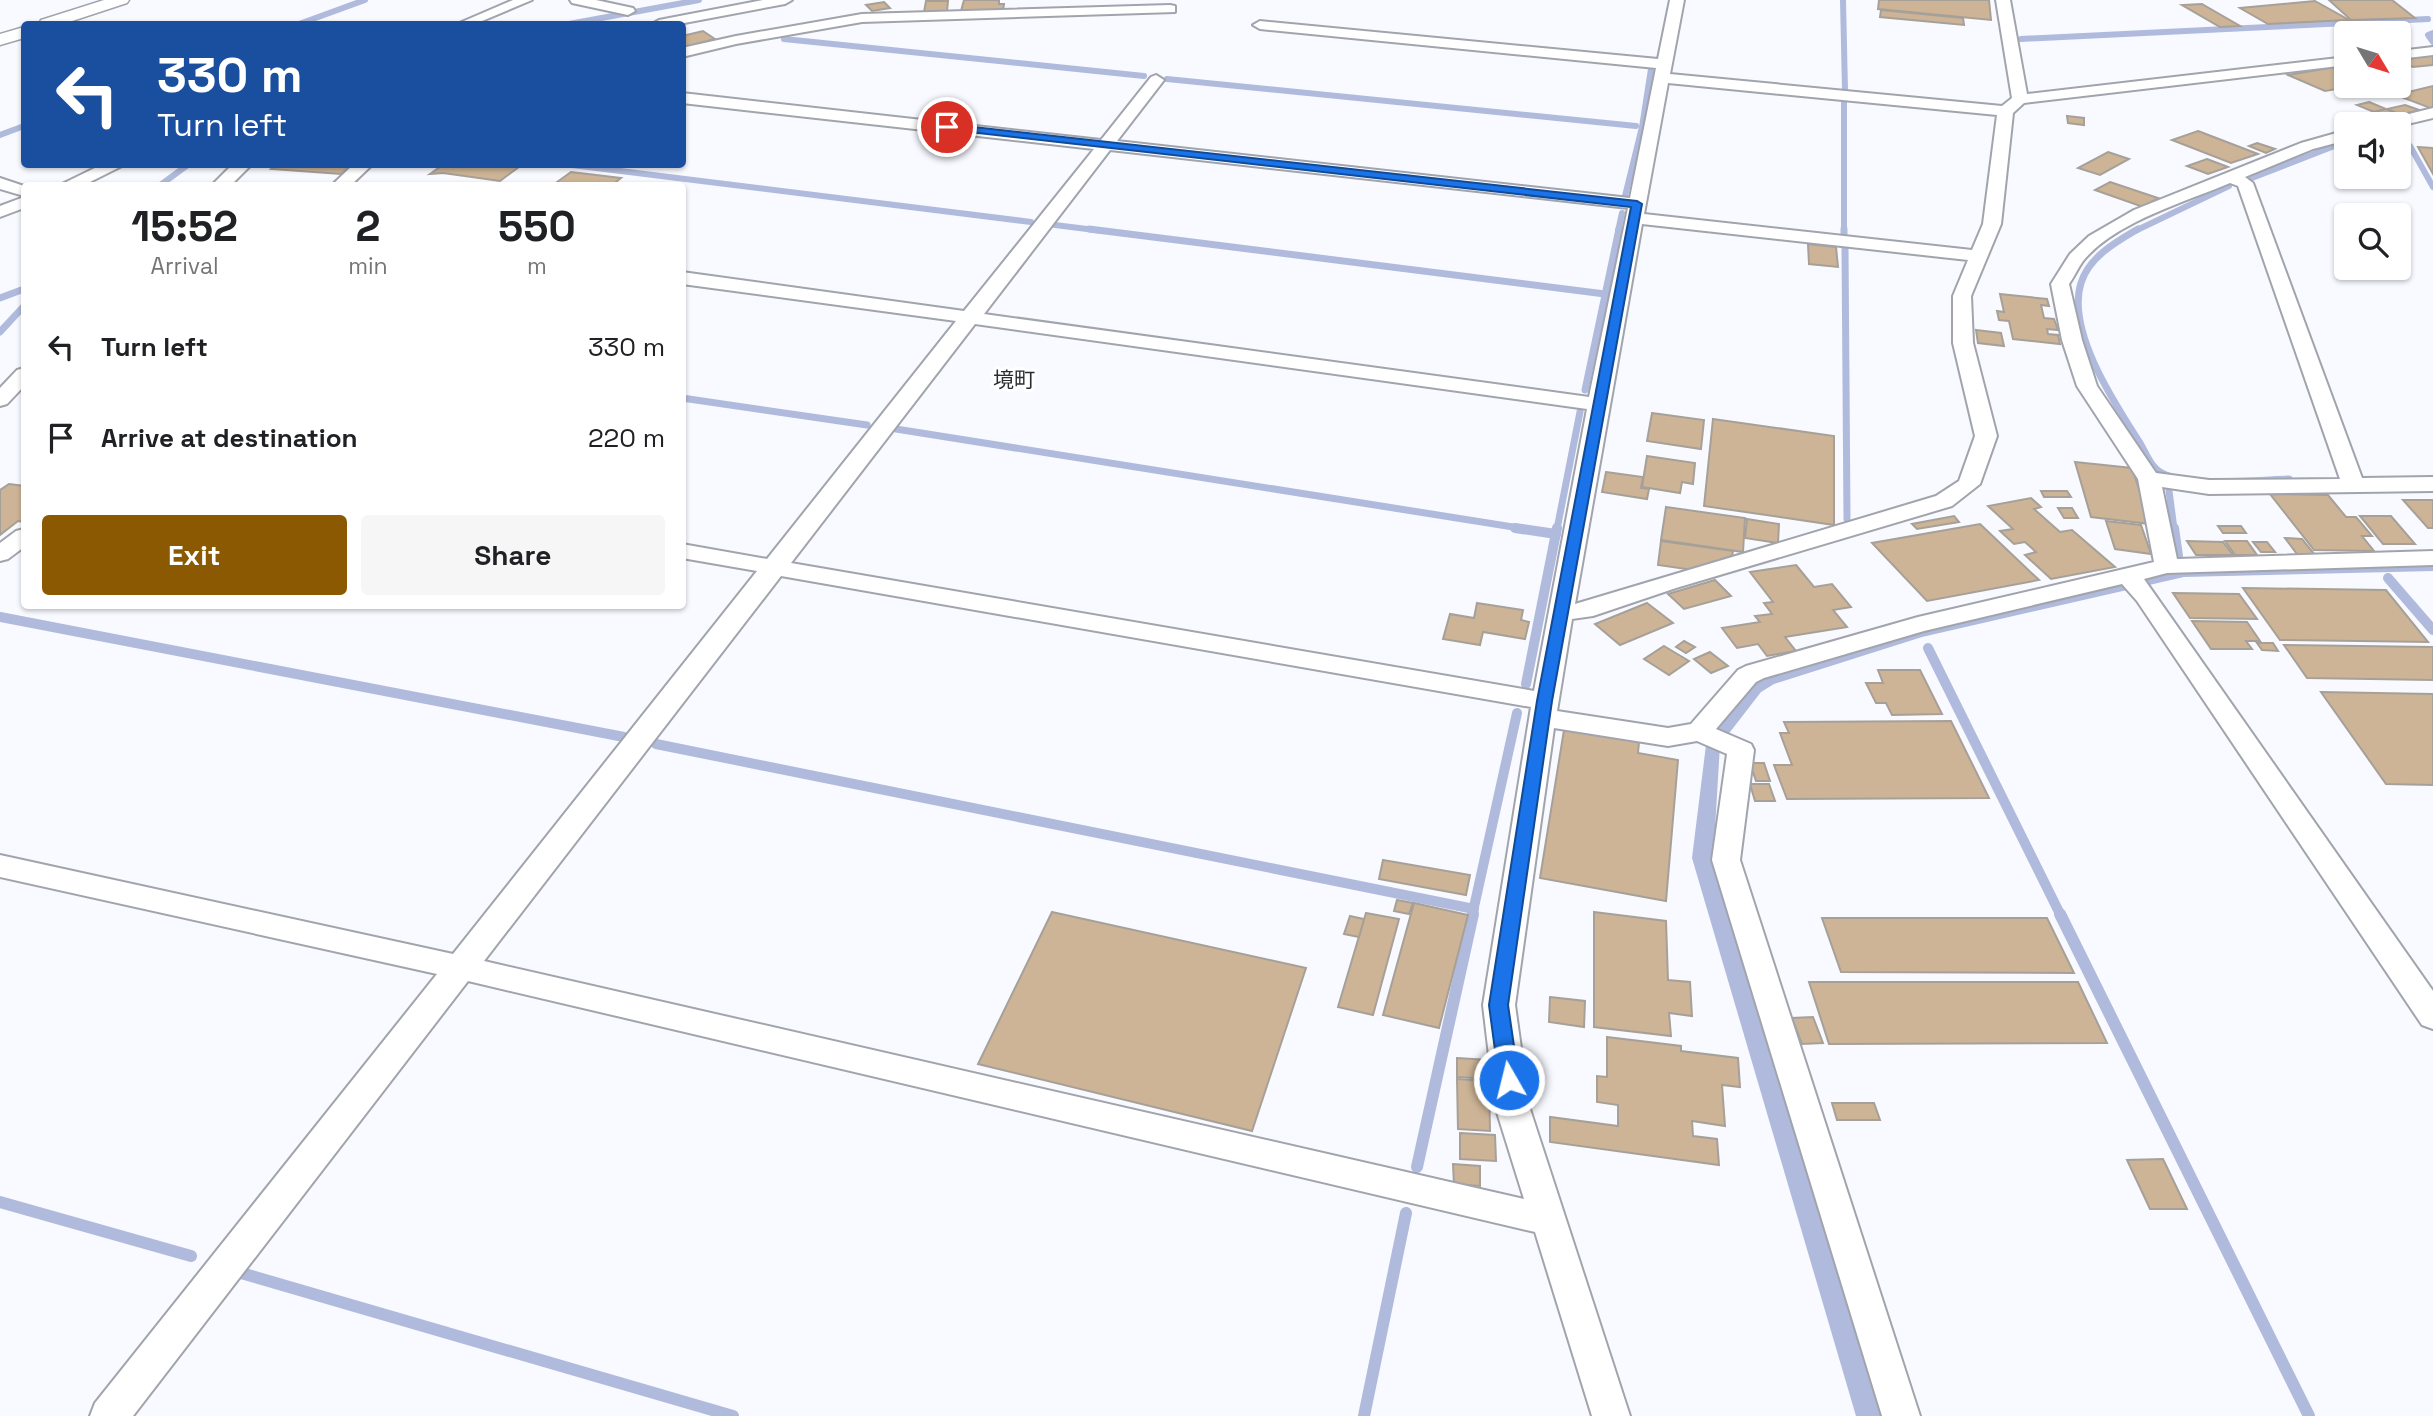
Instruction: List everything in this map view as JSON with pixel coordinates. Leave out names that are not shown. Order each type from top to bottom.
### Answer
[{"type":"street","points":[[56,21],[121,0]]},
{"type":"street","points":[[472,21],[525,0]]},
{"type":"street","points":[[577,0],[628,11]]},
{"type":"street","points":[[675,21],[785,0]]},
{"type":"street","points":[[1611,1416],[1512,1106],[1499,1005],[1543,709],[1598,404],[1677,0]]},
{"type":"street","points":[[2003,0],[2020,99]]},
{"type":"street","points":[[686,52],[736,40],[862,18],[1170,9]]},
{"type":"street","points":[[1260,25],[2005,111],[2020,99],[2334,63]]},
{"type":"street","points":[[0,40],[21,33]]},
{"type":"street","points":[[2412,53],[2433,51]]},
{"type":"street","points":[[109,1416],[463,968],[1156,80]]},
{"type":"street","points":[[686,98],[1105,145],[1977,256]]},
{"type":"street","points":[[1561,612],[1584,611],[1668,583],[1944,501],[1969,484],[1986,436],[1963,343],[1962,296],[1977,256],[1993,225],[2005,111]]},
{"type":"street","points":[[2411,118],[2433,113]]},
{"type":"street","points":[[2167,566],[2149,479],[2087,386],[2072,340],[2060,285],[2076,258],[2095,240],[2140,214],[2307,146],[2334,139]]},
{"type":"street","points":[[75,182],[109,168]]},
{"type":"street","points":[[224,182],[239,168]]},
{"type":"street","points":[[344,182],[360,168]]},
{"type":"street","points":[[2230,177],[2245,183],[2353,485]]},
{"type":"street","points":[[0,183],[21,190]]},
{"type":"street","points":[[0,212],[21,203]]},
{"type":"street","points":[[686,279],[1598,404]]},
{"type":"street","points":[[0,400],[21,377]]},
{"type":"street","points":[[2149,479],[2209,487],[2433,484]]},
{"type":"street","points":[[0,554],[21,538]]},
{"type":"street","points":[[686,552],[1543,709],[1668,737],[1712,738],[1741,750],[1726,860],[1901,1416]]},
{"type":"street","points":[[1712,738],[1747,676],[1918,625],[2135,584],[2167,566],[2433,558]]},
{"type":"street","points":[[2135,584],[2433,1016]]},
{"type":"street","points":[[0,866],[463,968],[1549,1220]]},
{"type":"water","points":[[2433,563],[2433,571],[2184,577],[1922,637],[1774,684],[1761,692],[1720,745],[1713,862],[1883,1416],[1856,1416],[1692,858],[1706,745],[1755,681],[1923,629],[2182,571]]},
{"type":"building","points":[[964,0],[999,0],[999,4],[1004,4],[1003,10],[961,11]]},
{"type":"building","points":[[1879,0],[1989,0],[1991,20],[1878,9]]},
{"type":"building","points":[[2329,0],[2392,0],[2415,18],[2351,20]]},
{"type":"building","points":[[926,1],[948,1],[947,11],[924,12]]},
{"type":"building","points":[[2315,1],[2349,20],[2268,24],[2240,8]]},
{"type":"building","points":[[884,2],[890,8],[872,11],[866,5]]},
{"type":"building","points":[[2202,4],[2240,26],[2220,27],[2182,5]]},
{"type":"building","points":[[1881,10],[1963,18],[1964,25],[1880,17]]},
{"type":"building","points":[[703,31],[715,39],[686,47],[686,35]]},
{"type":"building","points":[[2433,54],[2433,65],[2413,67],[2412,56]]},
{"type":"building","points":[[2334,67],[2334,89],[2325,91],[2288,75]]},
{"type":"building","points":[[2433,86],[2433,109],[2404,98],[2412,98],[2412,91]]},
{"type":"building","points":[[2369,102],[2386,109],[2374,112],[2357,105]]},
{"type":"building","points":[[2405,105],[2419,110],[2394,112],[2387,109]]},
{"type":"building","points":[[2067,116],[2084,118],[2084,125],[2068,123]]},
{"type":"building","points":[[2198,131],[2258,154],[2231,163],[2172,140]]},
{"type":"building","points":[[2257,143],[2275,149],[2266,153],[2249,146]]},
{"type":"building","points":[[2418,147],[2433,148],[2433,174]]},
{"type":"building","points":[[2108,152],[2129,159],[2100,175],[2078,168]]},
{"type":"building","points":[[2207,159],[2228,167],[2208,174],[2187,166]]},
{"type":"building","points":[[272,168],[348,168],[341,174]]},
{"type":"building","points":[[438,168],[518,168],[500,181],[443,173],[430,174]]},
{"type":"building","points":[[571,172],[621,178],[616,182],[557,182]]},
{"type":"building","points":[[2110,182],[2158,198],[2143,207],[2095,190]]},
{"type":"building","points":[[1808,244],[1836,247],[1838,267],[1809,264]]},
{"type":"building","points":[[2000,294],[2047,299],[2049,306],[2041,305],[2044,318],[2054,319],[2058,330],[2047,329],[2048,334],[2058,335],[2060,344],[2013,339],[2009,321],[1999,320],[1997,311],[2004,312]]},
{"type":"building","points":[[1976,330],[2001,333],[2004,346],[1978,343]]},
{"type":"building","points":[[1652,413],[1704,420],[1701,449],[1647,441]]},
{"type":"building","points":[[1713,419],[1834,436],[1834,525],[1704,506]]},
{"type":"building","points":[[1647,456],[1695,463],[1693,484],[1682,482],[1680,493],[1642,487]]},
{"type":"building","points":[[2075,462],[2132,468],[2139,489],[2143,489],[2150,524],[2091,517]]},
{"type":"building","points":[[1606,472],[1643,477],[1641,488],[1649,489],[1647,499],[1602,492]]},
{"type":"building","points":[[9,484],[21,486],[21,522],[0,535],[0,490]]},
{"type":"building","points":[[2041,491],[2067,491],[2071,497],[2044,497]]},
{"type":"building","points":[[2270,494],[2328,495],[2346,517],[2356,517],[2372,536],[2362,536],[2374,551],[2314,550]]},
{"type":"building","points":[[2031,498],[2041,507],[2034,509],[2060,532],[2072,530],[2115,567],[2051,579],[2025,555],[2036,552],[2025,542],[2014,544],[2000,531],[2013,529],[1988,506]]},
{"type":"building","points":[[2403,500],[2433,500],[2433,528],[2428,528]]},
{"type":"building","points":[[1666,507],[1745,518],[1743,552],[1661,540]]},
{"type":"building","points":[[2058,508],[2072,508],[2078,518],[2064,518]]},
{"type":"building","points":[[1954,516],[1959,522],[1917,529],[1912,524]]},
{"type":"building","points":[[2360,516],[2391,516],[2415,544],[2383,544]]},
{"type":"building","points":[[1747,519],[1779,524],[1778,543],[1745,538]]},
{"type":"building","points":[[2106,521],[2141,525],[2151,554],[2115,549]]},
{"type":"building","points":[[1980,524],[2039,580],[1927,601],[1872,543]]},
{"type":"building","points":[[2218,526],[2241,526],[2246,533],[2223,533]]},
{"type":"building","points":[[2285,538],[2302,539],[2315,555],[2297,554]]},
{"type":"building","points":[[1661,541],[1733,551],[1732,556],[1693,570],[1658,565]]},
{"type":"building","points":[[2187,541],[2223,542],[2233,555],[2196,555]]},
{"type":"building","points":[[2225,541],[2247,541],[2257,555],[2235,555]]},
{"type":"building","points":[[2253,542],[2267,542],[2275,552],[2261,552]]},
{"type":"building","points":[[1796,565],[1814,587],[1832,584],[1851,607],[1833,610],[1847,627],[1785,637],[1796,651],[1767,656],[1758,644],[1737,648],[1722,628],[1760,622],[1755,616],[1772,614],[1764,603],[1773,602],[1750,572]]},
{"type":"building","points":[[1715,580],[1731,596],[1684,609],[1668,594]]},
{"type":"building","points":[[2243,588],[2386,590],[2428,642],[2280,640]]},
{"type":"building","points":[[2173,593],[2239,594],[2257,619],[2190,618]]},
{"type":"building","points":[[1477,603],[1523,610],[1521,620],[1529,622],[1525,639],[1483,632],[1480,645],[1443,639],[1450,614],[1474,618]]},
{"type":"building","points":[[1647,603],[1673,623],[1620,645],[1595,624]]},
{"type":"building","points":[[2192,621],[2247,622],[2260,641],[2246,641],[2252,649],[2211,649]]},
{"type":"building","points":[[1684,641],[1695,647],[1686,653],[1676,647]]},
{"type":"building","points":[[2257,643],[2273,643],[2278,651],[2262,650]]},
{"type":"building","points":[[2284,645],[2433,647],[2433,680],[2307,678]]},
{"type":"building","points":[[1664,646],[1689,661],[1669,675],[1644,659]]},
{"type":"building","points":[[1710,652],[1728,666],[1711,673],[1694,659]]},
{"type":"building","points":[[1878,670],[1920,670],[1942,714],[1892,715],[1886,703],[1876,703],[1866,683],[1883,683]]},
{"type":"building","points":[[2321,692],[2433,694],[2433,785],[2386,784]]},
{"type":"building","points":[[1951,721],[1989,798],[1787,799],[1774,765],[1792,765],[1780,733],[1789,733],[1784,722]]},
{"type":"building","points":[[1564,730],[1639,742],[1638,753],[1678,760],[1666,901],[1540,878]]},
{"type":"building","points":[[1750,763],[1764,763],[1770,781],[1756,781]]},
{"type":"building","points":[[1750,784],[1769,784],[1775,801],[1755,801]]},
{"type":"building","points":[[1383,860],[1470,875],[1466,895],[1379,879]]},
{"type":"building","points":[[1397,900],[1413,903],[1409,914],[1394,911]]},
{"type":"building","points":[[1414,903],[1468,915],[1439,1028],[1383,1015]]},
{"type":"building","points":[[1052,912],[1306,968],[1252,1131],[978,1064]]},
{"type":"building","points":[[1594,912],[1666,921],[1668,980],[1690,982],[1692,1016],[1669,1013],[1671,1036],[1594,1027]]},
{"type":"building","points":[[1366,913],[1399,919],[1373,1015],[1338,1007]]},
{"type":"building","points":[[1350,916],[1364,919],[1359,937],[1344,934]]},
{"type":"building","points":[[1822,918],[2047,918],[2074,973],[1841,972]]},
{"type":"building","points":[[1809,982],[2078,982],[2107,1043],[1829,1044]]},
{"type":"building","points":[[1550,997],[1585,1001],[1584,1027],[1549,1022]]},
{"type":"building","points":[[1813,1017],[1823,1043],[1802,1044],[1792,1018]]},
{"type":"building","points":[[1607,1037],[1681,1046],[1681,1051],[1738,1058],[1740,1087],[1722,1085],[1725,1126],[1692,1121],[1693,1136],[1717,1139],[1719,1165],[1550,1142],[1550,1117],[1618,1126],[1618,1105],[1597,1102],[1597,1076],[1607,1077]]},
{"type":"building","points":[[1457,1058],[1489,1060],[1490,1079],[1457,1077]]},
{"type":"building","points":[[1457,1079],[1489,1081],[1490,1131],[1458,1129]]},
{"type":"building","points":[[1832,1103],[1874,1103],[1880,1120],[1837,1120]]},
{"type":"building","points":[[1460,1133],[1495,1135],[1496,1161],[1460,1159]]},
{"type":"building","points":[[2163,1159],[2187,1209],[2150,1209],[2127,1160]]},
{"type":"building","points":[[1453,1164],[1480,1166],[1480,1186],[1454,1184]]},
{"type":"waterway","points":[[307,21],[365,0]]},
{"type":"waterway","points":[[585,21],[699,0]]},
{"type":"waterway","points":[[1843,0],[1845,90]]},
{"type":"waterway","points":[[2021,39],[2428,19]]},
{"type":"waterway","points":[[2433,33],[2428,35],[2433,42]]},
{"type":"waterway","points":[[784,39],[1144,76]]},
{"type":"waterway","points":[[1625,196],[1642,127],[1651,69]]},
{"type":"waterway","points":[[1167,79],[1636,126]]},
{"type":"waterway","points":[[1844,100],[1844,235]]},
{"type":"waterway","points":[[0,135],[21,127]]},
{"type":"waterway","points":[[2252,178],[2334,146]]},
{"type":"waterway","points":[[2411,148],[2433,187]]},
{"type":"waterway","points":[[164,182],[184,168]]},
{"type":"waterway","points":[[596,168],[1031,222]]},
{"type":"waterway","points":[[2135,231],[2229,186]]},
{"type":"waterway","points":[[1618,231],[1622,213]]},
{"type":"waterway","points":[[1055,225],[1103,231]]},
{"type":"waterway","points":[[1089,229],[1605,294]]},
{"type":"waterway","points":[[1585,390],[1619,229]]},
{"type":"waterway","points":[[2138,229],[2104,251],[2090,265],[2081,283],[2078,302],[2086,344],[2106,388],[2149,460],[2162,473],[2189,480],[2224,482],[2289,479]]},
{"type":"waterway","points":[[1845,248],[1847,519]]},
{"type":"waterway","points":[[0,298],[21,290]]},
{"type":"waterway","points":[[0,332],[21,309]]},
{"type":"waterway","points":[[686,399],[867,425]]},
{"type":"waterway","points":[[1557,529],[1580,412]]},
{"type":"waterway","points":[[896,429],[1526,529]]},
{"type":"waterway","points":[[2169,491],[2174,529]]},
{"type":"waterway","points":[[1515,528],[1556,534]]},
{"type":"waterway","points":[[1556,534],[1557,528]]},
{"type":"waterway","points":[[2174,528],[2178,556]]},
{"type":"waterway","points":[[1526,684],[1556,534]]},
{"type":"waterway","points":[[2388,578],[2433,630]]},
{"type":"waterway","points":[[0,617],[624,737]]},
{"type":"waterway","points":[[1928,648],[2061,916]]},
{"type":"waterway","points":[[1474,909],[1517,713]]},
{"type":"waterway","points":[[656,744],[1474,909]]},
{"type":"waterway","points":[[1472,916],[1474,909]]},
{"type":"waterway","points":[[1417,1167],[1473,914]]},
{"type":"waterway","points":[[2060,914],[2309,1416]]},
{"type":"waterway","points":[[0,1202],[191,1256]]},
{"type":"waterway","points":[[1364,1416],[1406,1213]]},
{"type":"waterway","points":[[241,1273],[733,1416]]},
{"type":"district","name":"境町","points":[[1014,380]]},
{"type":"route","points":[[947,127],[1637,204],[1545,701],[1499,1005],[1509,1080]]}]
